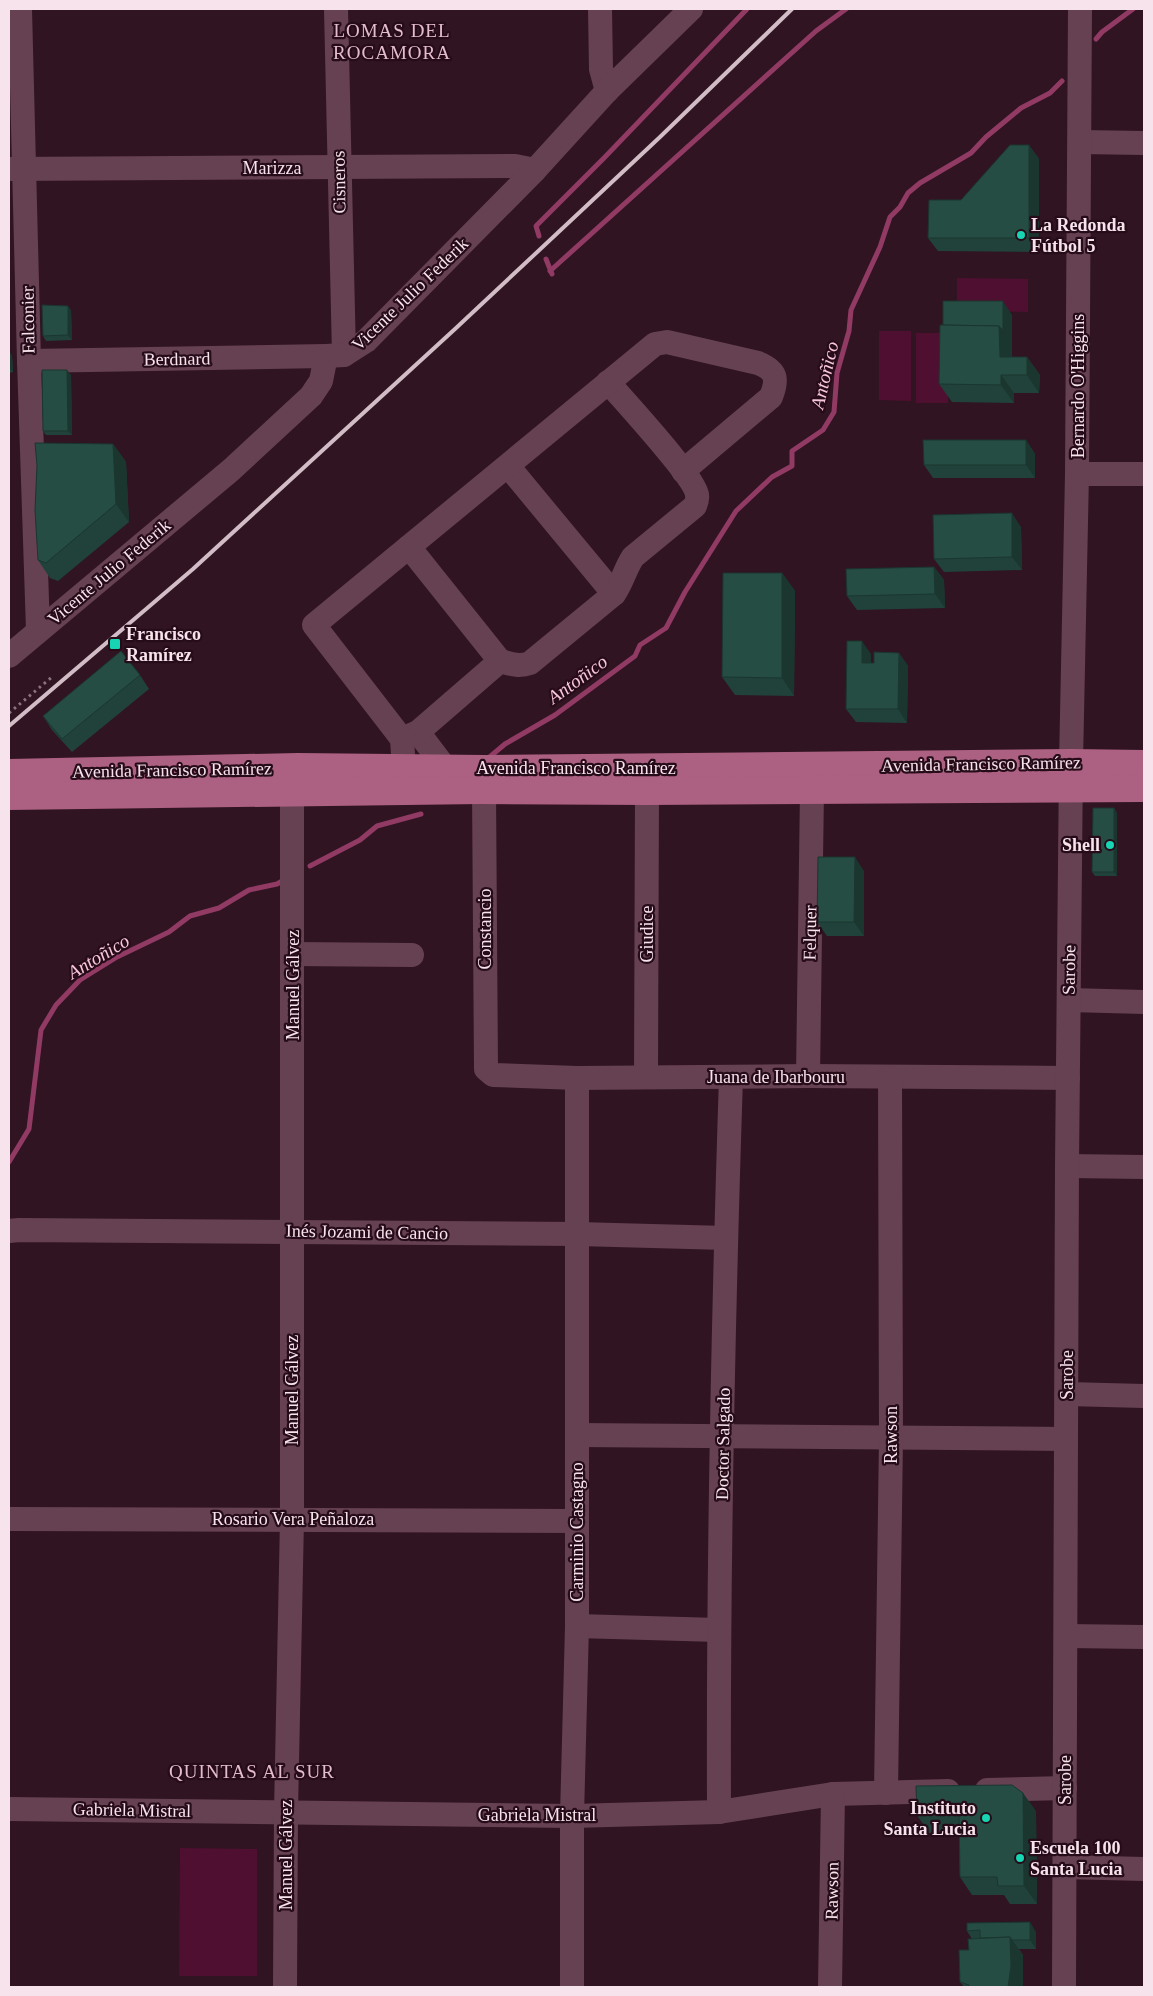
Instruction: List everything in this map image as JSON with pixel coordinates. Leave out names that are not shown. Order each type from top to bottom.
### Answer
[{"type":"main road","name":"Avenida Francisco Ramírez","points":[[9,796],[484,790],[812,790],[1071,775],[1144,764]]},
{"type":"main road","name":"Avenida Francisco Ramírez","points":[[9,773],[298,767],[1071,775],[1144,788]]},
{"type":"street","name":"Falconier","points":[[20,9],[17,169],[29,361],[38,630]]},
{"type":"street","name":"Cisneros","points":[[335,356],[339,167],[336,9]]},
{"type":"street","points":[[600,9],[601,69],[607,91]]},
{"type":"street","name":"Vicente Julio Federik","points":[[9,656],[231,470],[311,396],[321,381],[325,369],[335,356],[354,350],[366,341],[535,170],[607,91],[691,9]]},
{"type":"street","name":"Bernardo O'Higgins","points":[[1071,775],[1077,474],[1080,9]]},
{"type":"street","points":[[1080,142],[1144,143]]},
{"type":"street","name":"Marizza","points":[[17,169],[515,166],[535,170]]},
{"type":"street","points":[[446,769],[410,736],[314,625],[655,344],[667,342],[758,363],[770,368],[775,376],[775,387],[771,397],[683,471]]},
{"type":"street","name":"Berdnard","points":[[29,361],[335,356]]},
{"type":"street","points":[[408,547],[500,661],[514,665],[530,663],[614,594],[620,585],[626,567],[633,557],[695,506],[698,496],[683,471],[608,382]]},
{"type":"street","points":[[508,466],[614,594]]},
{"type":"street","points":[[1077,474],[1144,474]]},
{"type":"street","points":[[404,768],[410,736],[500,661]]},
{"type":"street","name":"Sarobe","points":[[1064,1987],[1067,1166],[1071,775]]},
{"type":"street","name":"Constancio","points":[[484,790],[486,1069]]},
{"type":"street","name":"Felquer","points":[[808,1076],[812,790]]},
{"type":"street","name":"Giudice","points":[[646,1077],[647,791]]},
{"type":"street","name":"Manuel Gálvez","points":[[285,1987],[286,1812],[292,1519],[292,792]]},
{"type":"street","points":[[293,954],[412,955]]},
{"type":"street","points":[[1069,1000],[1144,1002]]},
{"type":"street","name":"Juana de Ibarbouru","points":[[486,1069],[493,1075],[577,1078],[808,1076],[1068,1078]]},
{"type":"street","name":"Doctor Salgado","points":[[719,1812],[718,1630],[731,1077]]},
{"type":"street","name":"Rawson","points":[[886,1793],[891,1438],[890,1077]]},
{"type":"street","name":"Carminio Castagno","points":[[572,1987],[572,1816],[577,1626],[577,1078]]},
{"type":"street","points":[[1067,1166],[1144,1167]]},
{"type":"street","name":"Inés Jozami de Cancio","points":[[9,1231],[293,1231],[578,1234],[726,1238]]},
{"type":"street","points":[[1067,1394],[1144,1396]]},
{"type":"street","points":[[577,1435],[1066,1439]]},
{"type":"street","name":"Rosario Vera Peñaloza","points":[[9,1519],[577,1521]]},
{"type":"street","points":[[577,1626],[718,1630]]},
{"type":"street","points":[[1066,1636],[1144,1637]]},
{"type":"street","name":"Gabriela Mistral","points":[[9,1809],[572,1816],[719,1812],[833,1794],[1064,1788]]},
{"type":"street","name":"Rawson","points":[[830,1987],[833,1794]]},
{"type":"street","points":[[1065,1868],[1144,1869]]},
{"type":"path","points":[[9,713],[52,677]]},
{"type":"shaded area","points":[[957,278],[1028,279],[1028,312],[957,311]]},
{"type":"shaded area","points":[[879,331],[911,331],[911,401],[879,400]]},
{"type":"shaded area","points":[[916,333],[948,333],[948,403],[916,403]]},
{"type":"shaded area","points":[[180,1848],[257,1849],[257,1976],[179,1976]]},
{"type":"building","points":[[1010,145],[1029,145],[1029,238],[928,238],[929,200],[961,200]]},
{"type":"building","points":[[943,301],[1003,301],[1003,330],[999,326],[943,325]]},
{"type":"building","points":[[42,305],[68,306],[68,335],[43,336]]},
{"type":"building","points":[[940,325],[999,326],[1000,357],[1027,357],[1027,375],[1001,375],[1001,385],[939,384]]},
{"type":"building","points":[[42,370],[67,370],[68,431],[43,431]]},
{"type":"building","points":[[923,440],[1026,440],[1026,465],[924,465]]},
{"type":"building","points":[[35,443],[113,444],[116,504],[46,563],[38,560],[35,510],[37,465]]},
{"type":"building","points":[[1012,513],[1012,557],[934,559],[933,515]]},
{"type":"building","points":[[934,567],[935,594],[847,596],[846,569]]},
{"type":"building","points":[[723,573],[782,573],[782,678],[722,677]]},
{"type":"building","points":[[847,641],[862,641],[862,663],[874,663],[874,652],[899,653],[898,709],[846,709]]},
{"type":"building","points":[[121,651],[140,675],[62,739],[43,716]]},
{"type":"building","points":[[1093,808],[1114,808],[1114,872],[1092,872]]},
{"type":"building","points":[[818,857],[855,857],[854,922],[817,922]]},
{"type":"building","points":[[1012,1785],[1023,1793],[1024,1886],[998,1886],[997,1877],[960,1877],[959,1814],[917,1815],[916,1786]]},
{"type":"building","points":[[1030,1922],[1030,1940],[1012,1940],[1010,1937],[980,1938],[980,1930],[967,1931],[967,1923]]},
{"type":"building","points":[[1010,1937],[1011,1966],[1008,1987],[969,1987],[969,1985],[960,1982],[959,1950],[969,1950],[968,1939]]},
{"type":"waterway","points":[[539,236],[536,226],[747,9]]},
{"type":"waterway","points":[[550,271],[816,31],[846,9]]},
{"type":"waterway","name":"Antoñico","points":[[1096,39],[1102,32],[1133,9]]},
{"type":"waterway","name":"Antoñico","points":[[486,760],[505,744],[555,715],[635,656],[640,645],[666,628],[685,592],[736,511],[772,477],[792,466],[792,451],[823,430],[834,412],[837,373],[849,331],[851,310],[880,247],[890,217],[900,207],[908,193],[920,183],[971,153],[986,137],[1021,108],[1050,93],[1062,81]]},
{"type":"waterway","points":[[546,259],[552,274]]},
{"type":"waterway","name":"Antoñico","points":[[310,866],[360,840],[377,826],[421,814]]},
{"type":"waterway","name":"Antoñico","points":[[9,1162],[29,1129],[41,1030],[56,1005],[80,980],[117,957],[169,932],[190,916],[219,908],[249,890],[277,884],[284,880]]},
{"type":"railway","points":[[9,726],[193,569],[455,329],[660,137],[792,9]]},
{"type":"place","name":"La Redonda Fútbol 5","points":[[1021,235]]},
{"type":"place","name":"Francisco Ramírez","points":[[115,644]]},
{"type":"place","name":"Shell","points":[[1110,845]]},
{"type":"place","name":"Instituto Santa Lucia","points":[[986,1818]]},
{"type":"place","name":"Escuela 100 Santa Lucia","points":[[1020,1858]]},
{"type":"district","name":"LOMAS DEL ROCAMORA","points":[[392,41]]},
{"type":"district","name":"QUINTAS AL SUR","points":[[252,1771]]}]
